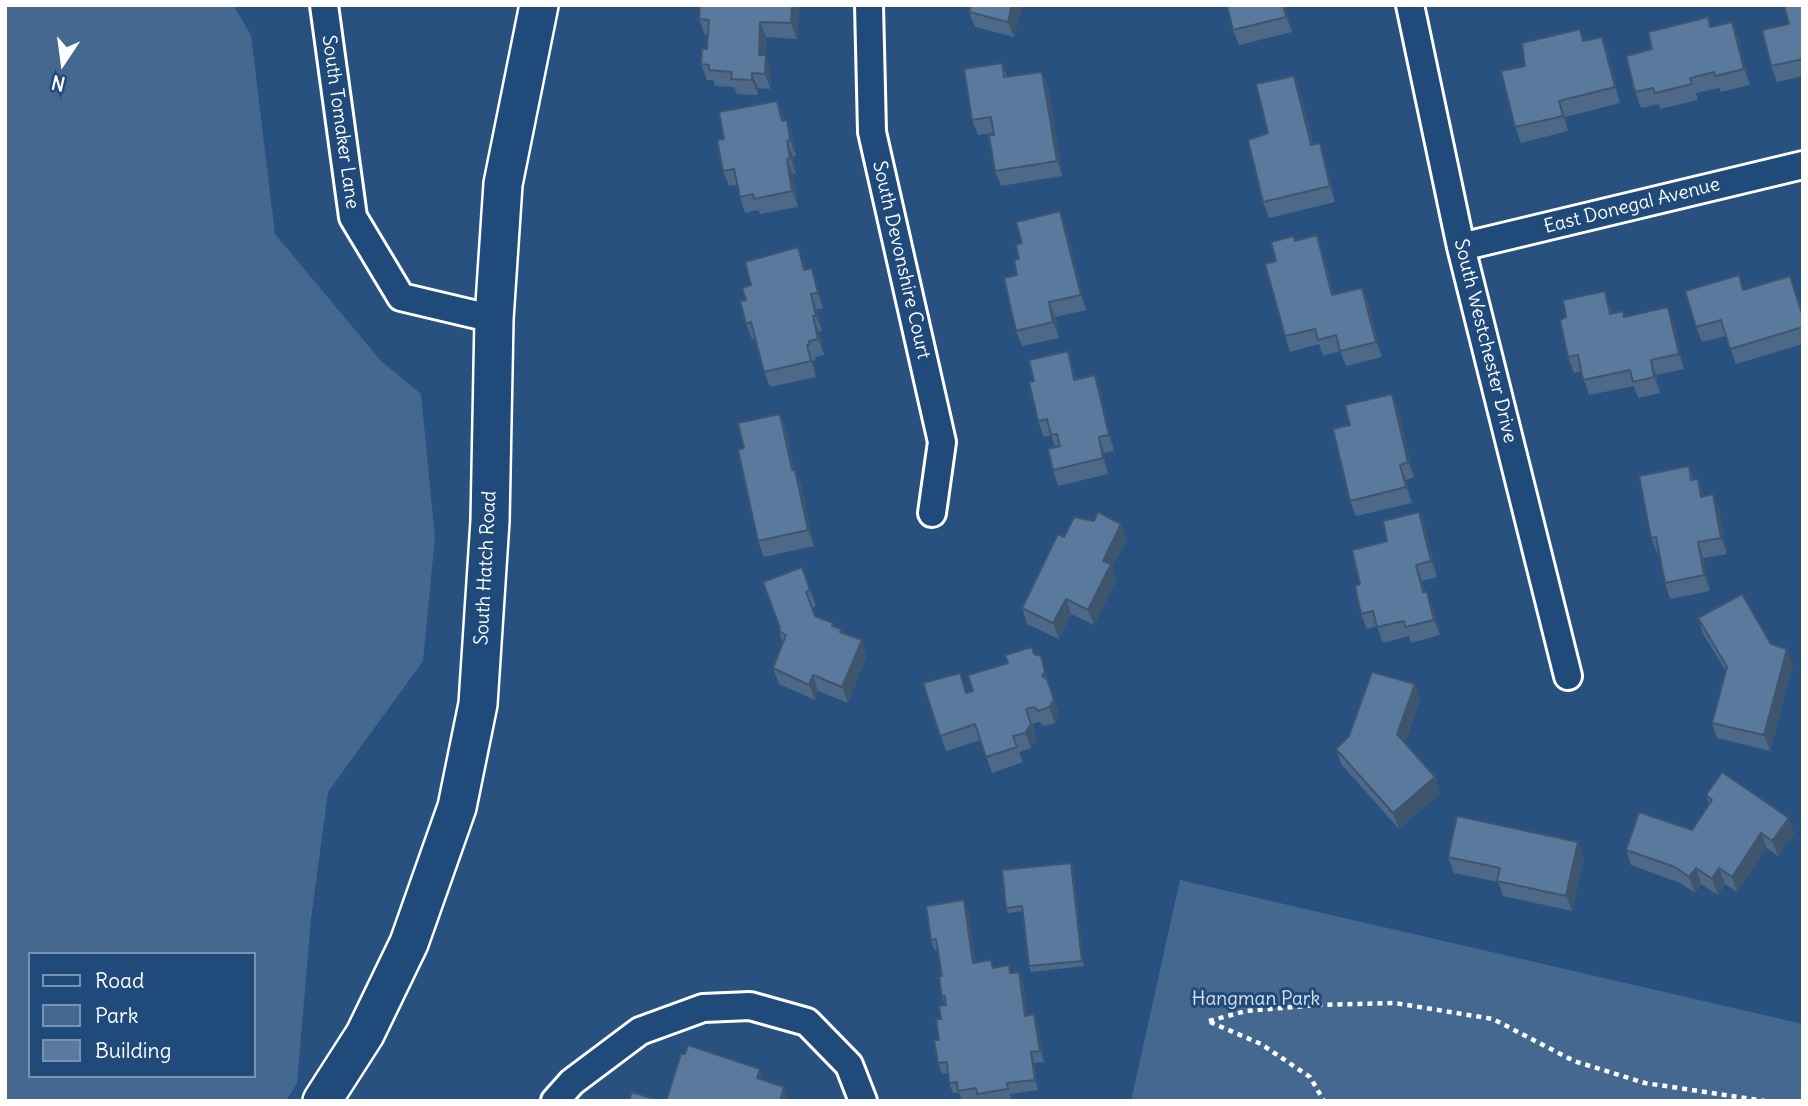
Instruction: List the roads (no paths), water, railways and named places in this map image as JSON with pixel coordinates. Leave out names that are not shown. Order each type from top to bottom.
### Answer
[{"type":"main road","name":"South Hatch Road","points":[[322,1101],[365,1034],[409,943],[457,807],[478,704],[490,521],[494,319],[503,184],[539,5]]},
{"type":"street","name":"South Tomaker Lane","points":[[324,5],[353,217],[401,297],[494,319]]},
{"type":"street","name":"South Devonshire Court","points":[[869,5],[872,132],[942,442],[932,513]]},
{"type":"street","name":"South Westchester Drive","points":[[1410,5],[1461,247],[1568,676]]},
{"type":"street","name":"East Donegal Avenue","points":[[1461,247],[1803,165]]},
{"type":"street","points":[[555,1101],[572,1082],[640,1031],[703,1008],[750,1006],[807,1022],[849,1065],[863,1101]]},
{"type":"park label","name":"Hangman Park","points":[[1256,1000]]}]
